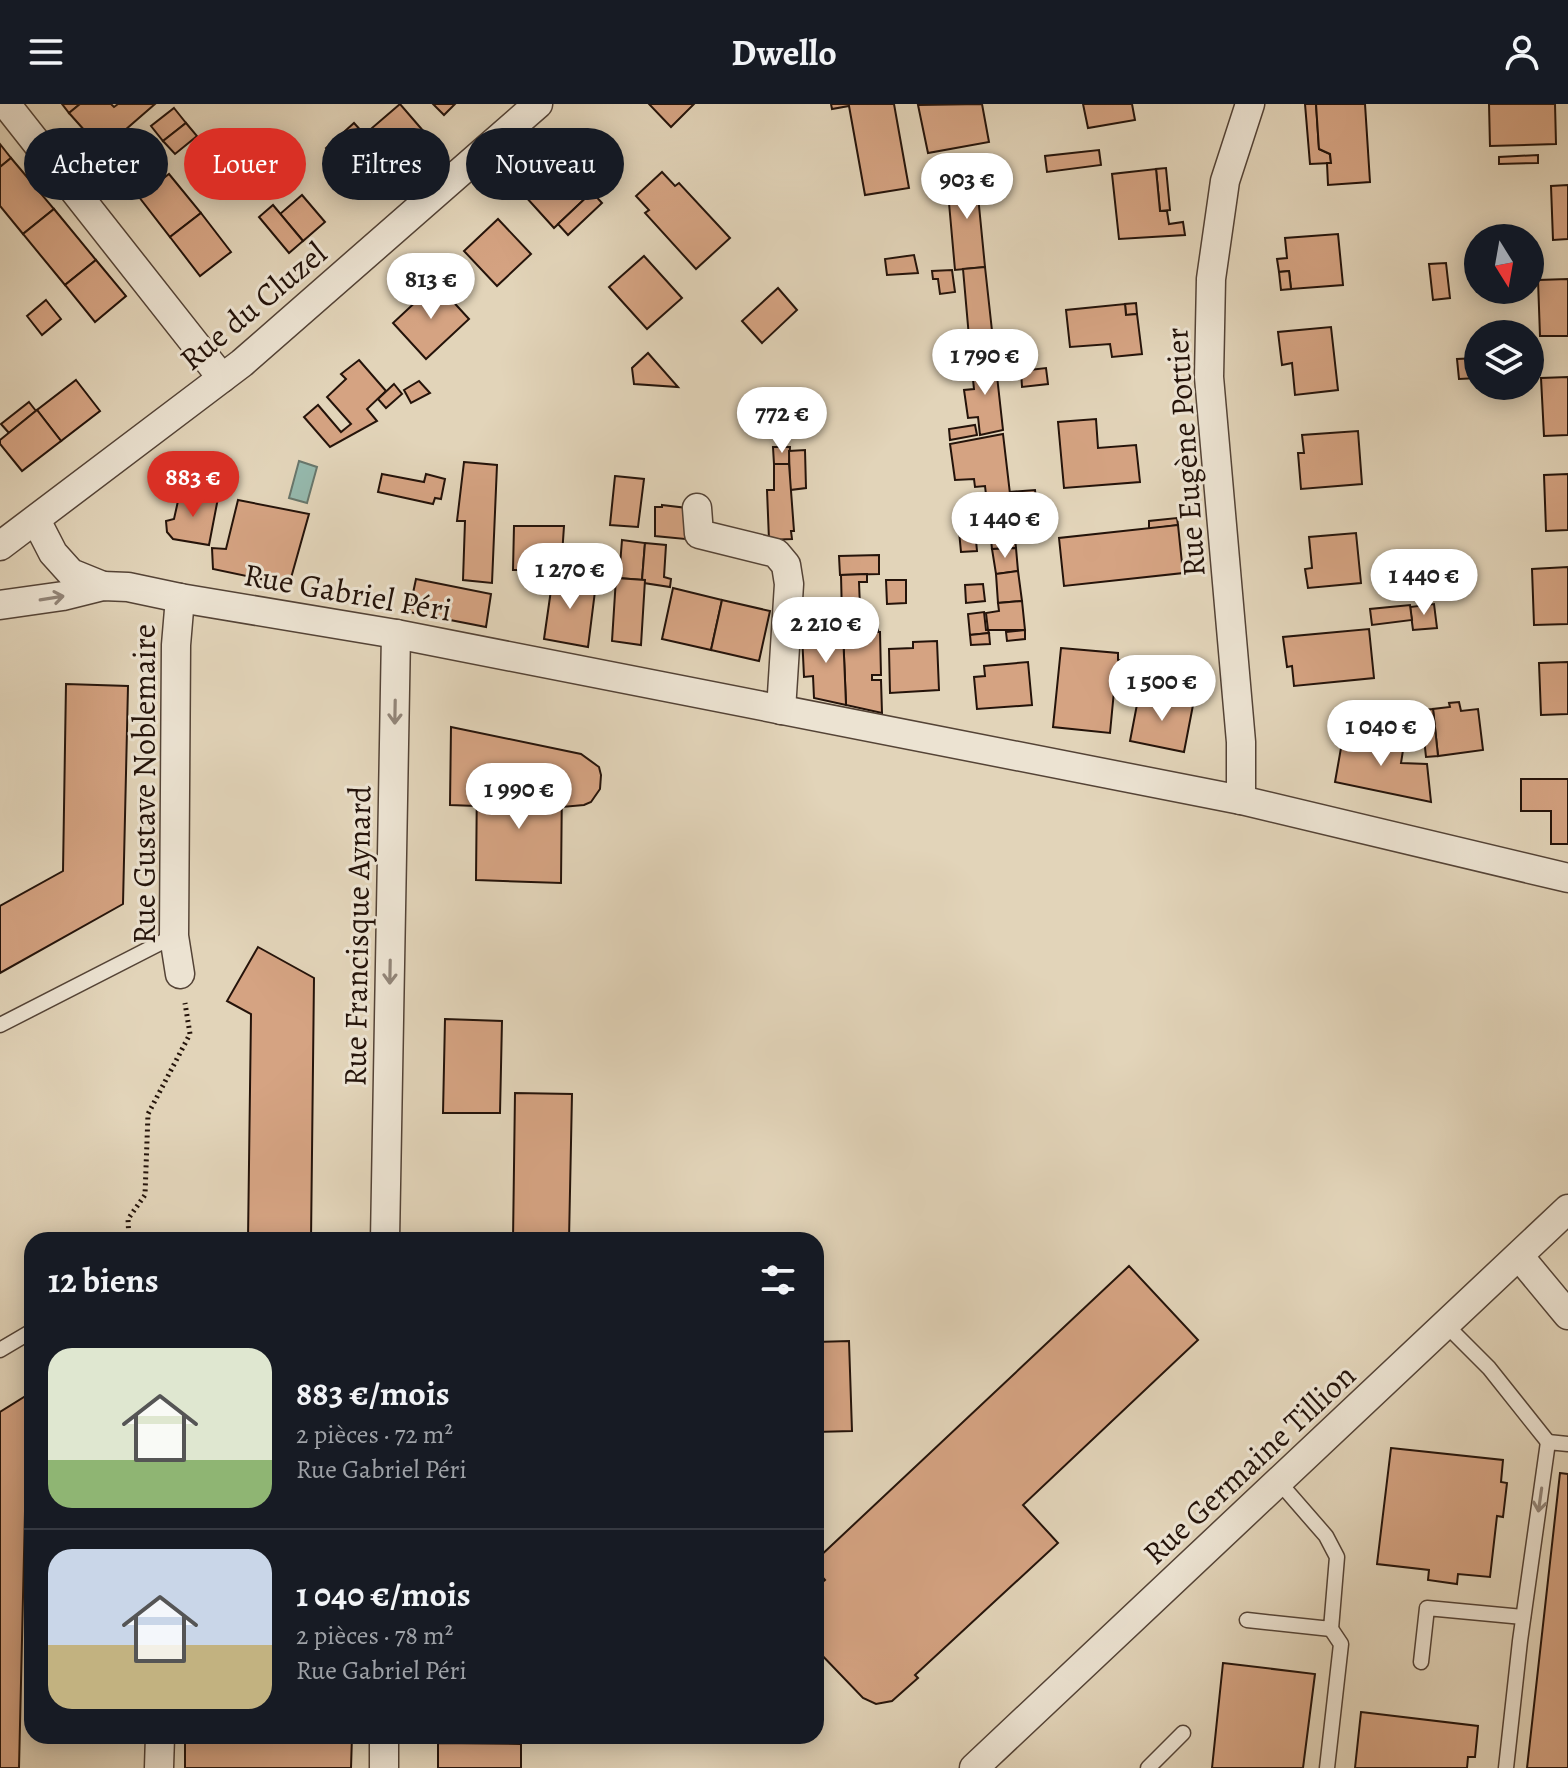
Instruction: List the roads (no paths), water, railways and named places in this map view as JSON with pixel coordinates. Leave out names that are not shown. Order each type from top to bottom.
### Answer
[{"type":"street","points":[[6,104],[222,378]]},
{"type":"street","name":"Rue du Cluzel","points":[[0,546],[222,378],[538,104]]},
{"type":"street","name":"Rue Eugène Pottier","points":[[1241,800],[1241,742],[1209,377],[1211,279],[1225,181],[1250,104]]},
{"type":"street","points":[[697,508],[699,534],[776,553],[786,565],[789,584],[781,710]]},
{"type":"street","name":"Rue Gabriel Péri","points":[[36,520],[53,553],[71,573],[103,586]]},
{"type":"street","name":"Rue Gabriel Péri","points":[[0,605],[63,596],[103,586],[128,587],[396,634],[1241,800],[1568,878]]},
{"type":"street","name":"Rue Gustave Noblemaire","points":[[180,598],[176,645],[174,936],[180,974]]},
{"type":"street","name":"Rue Francisque Aynard","points":[[385,1232],[396,634]]},
{"type":"street","name":"Rue Germaine Tillion","points":[[974,1768],[1568,1209]]},
{"type":"street","points":[[1519,1256],[1568,1315]]},
{"type":"street","points":[[159,1768],[160,1744]]},
{"type":"street","points":[[384,1744],[384,1768]]},
{"type":"lane","points":[[0,1025],[174,936]]},
{"type":"lane","points":[[1447,1326],[1489,1368],[1548,1442],[1568,1444]]},
{"type":"lane","points":[[0,1350],[24,1336]]},
{"type":"lane","points":[[1506,1768],[1523,1617],[1548,1442]]},
{"type":"lane","points":[[1279,1482],[1326,1536],[1337,1557],[1331,1629],[1341,1644],[1327,1768]]},
{"type":"lane","points":[[1421,1662],[1427,1608],[1523,1617]]},
{"type":"lane","points":[[1247,1620],[1331,1629]]},
{"type":"lane","points":[[1148,1768],[1183,1733]]},
{"type":"water","points":[[299,461],[317,467],[307,503],[289,498]]}]
